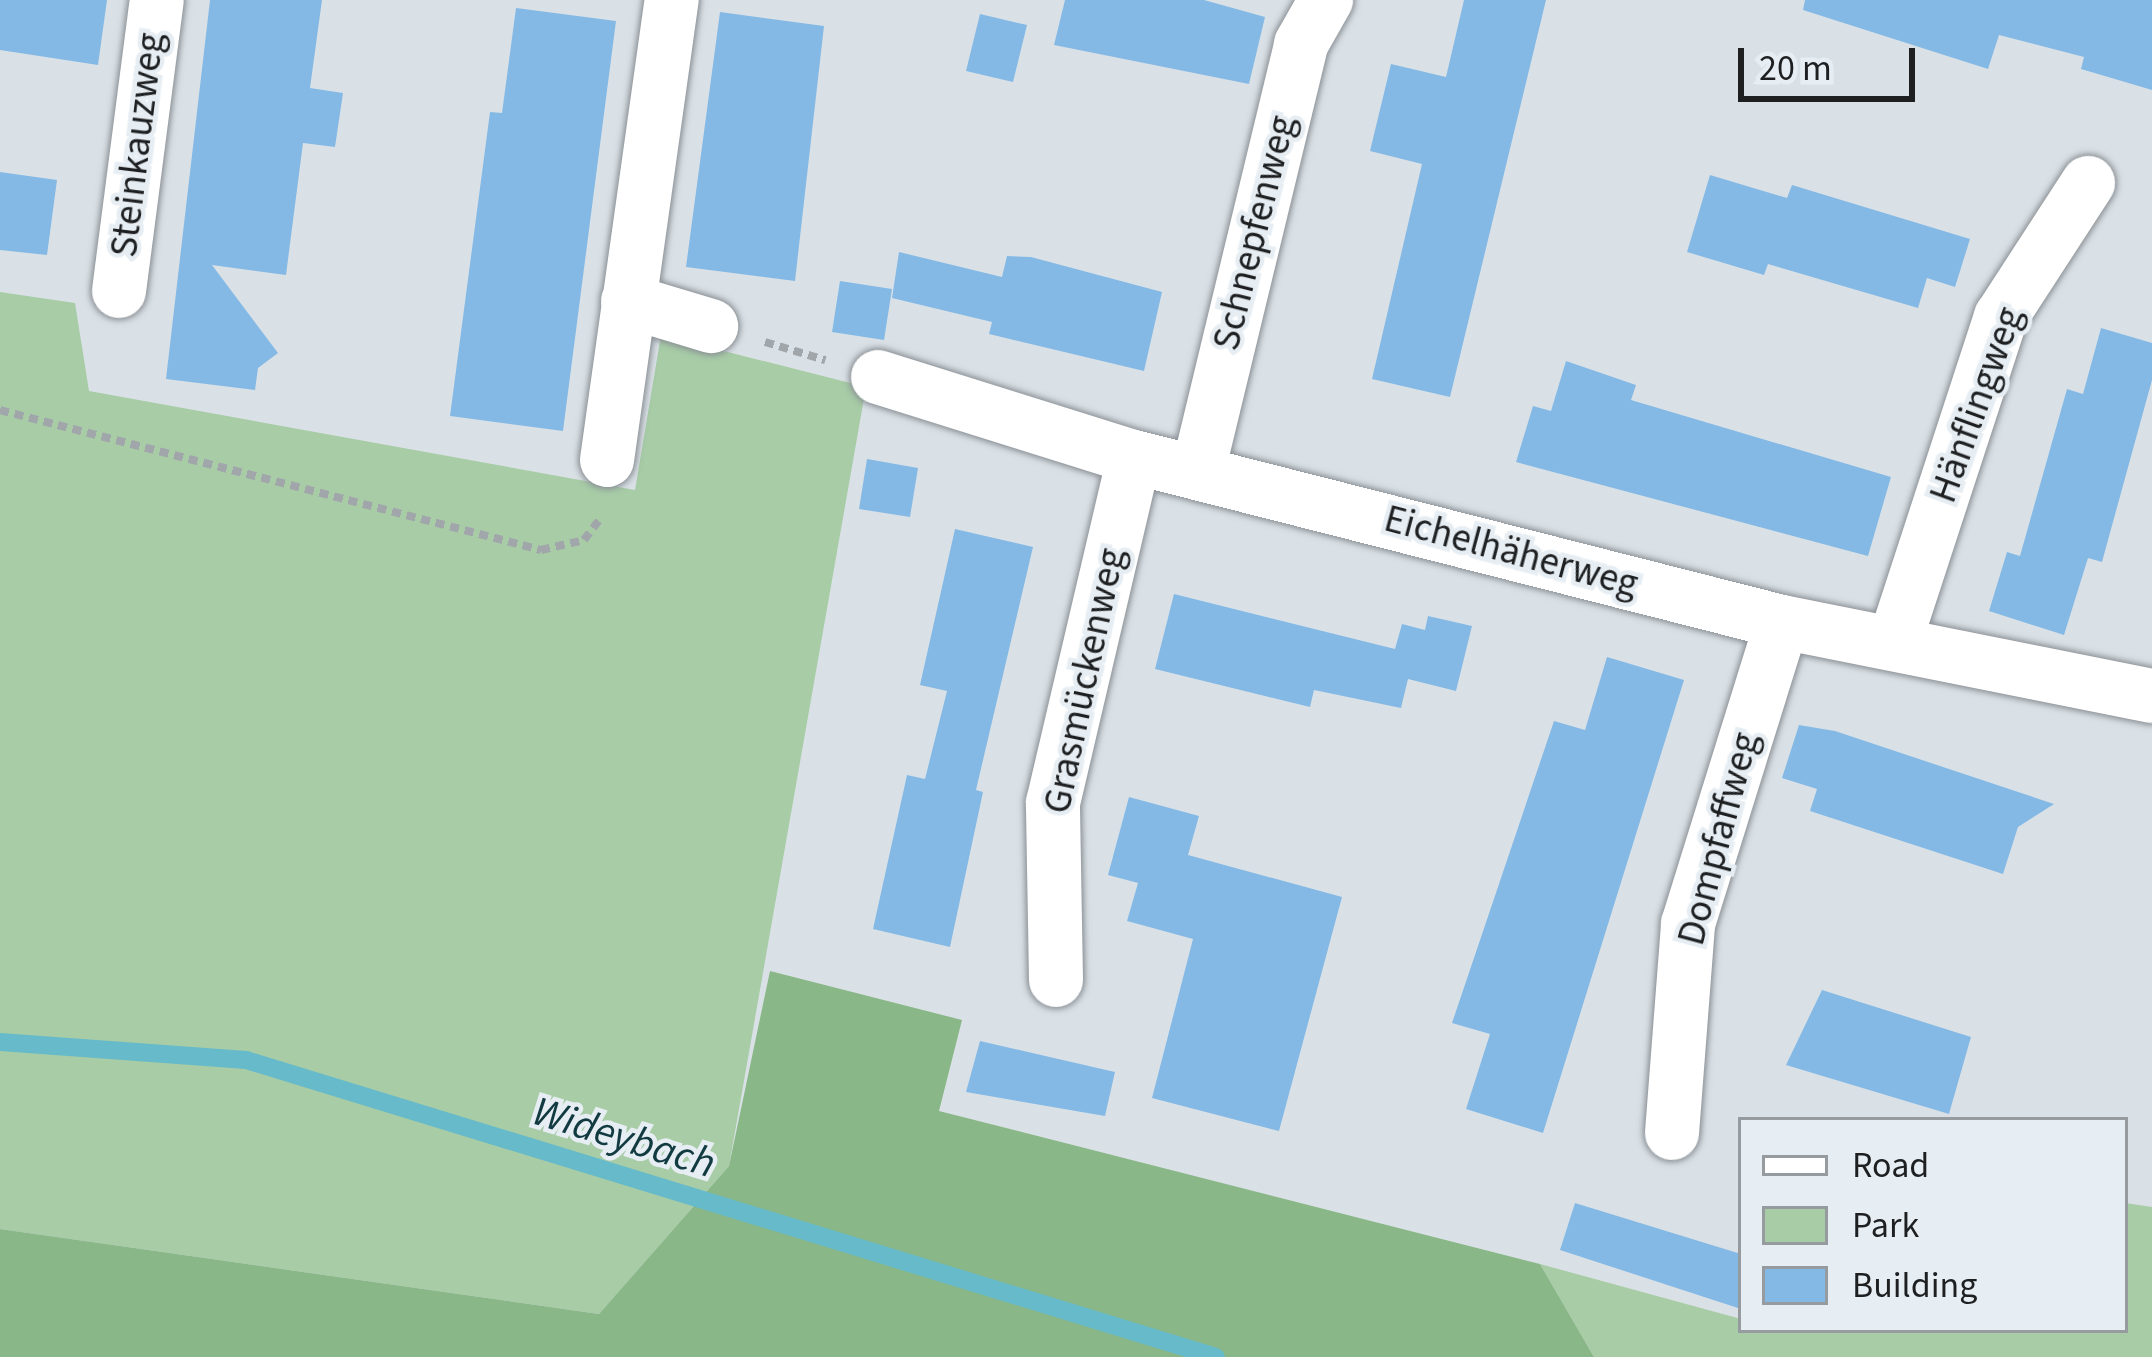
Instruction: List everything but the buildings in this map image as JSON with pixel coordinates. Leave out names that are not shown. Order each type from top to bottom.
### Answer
[{"type":"street","name":"Steinkauzweg","points":[[119,291],[157,0]]},
{"type":"street","points":[[607,460],[672,0]]},
{"type":"street","name":"Schnepfenweg","points":[[1198,470],[1300,44],[1326,0]]},
{"type":"street","name":"Hänflingweg","points":[[1895,641],[2001,317],[2088,183]]},
{"type":"street","points":[[628,301],[711,326]]},
{"type":"street","name":"Eichelhäherweg","points":[[878,376],[1133,457],[1782,622],[2152,696]]},
{"type":"street","name":"Grasmückenweg","points":[[1056,980],[1053,803],[1133,457]]},
{"type":"street","name":"Dompfaffweg","points":[[1672,1133],[1688,924],[1782,622]]},
{"type":"path","points":[[711,326],[878,376]]},
{"type":"path","points":[[0,410],[541,550],[566,548],[596,528],[617,468],[607,460]]},
{"type":"green space","points":[[0,292],[75,303],[89,391],[635,490],[661,335],[866,387],[729,1166],[599,1314],[0,1229]]},
{"type":"green space","points":[[770,971],[962,1020],[939,1111],[1540,1264],[1594,1357],[0,1357],[0,1229],[599,1314],[729,1166]]},
{"type":"green space","points":[[2128,1203],[2152,1207],[2152,1357],[1594,1357],[1540,1264],[1738,1318],[1738,1333],[2128,1333]]},
{"type":"waterway","name":"Wideybach","points":[[0,1042],[246,1060],[1216,1357]]}]
